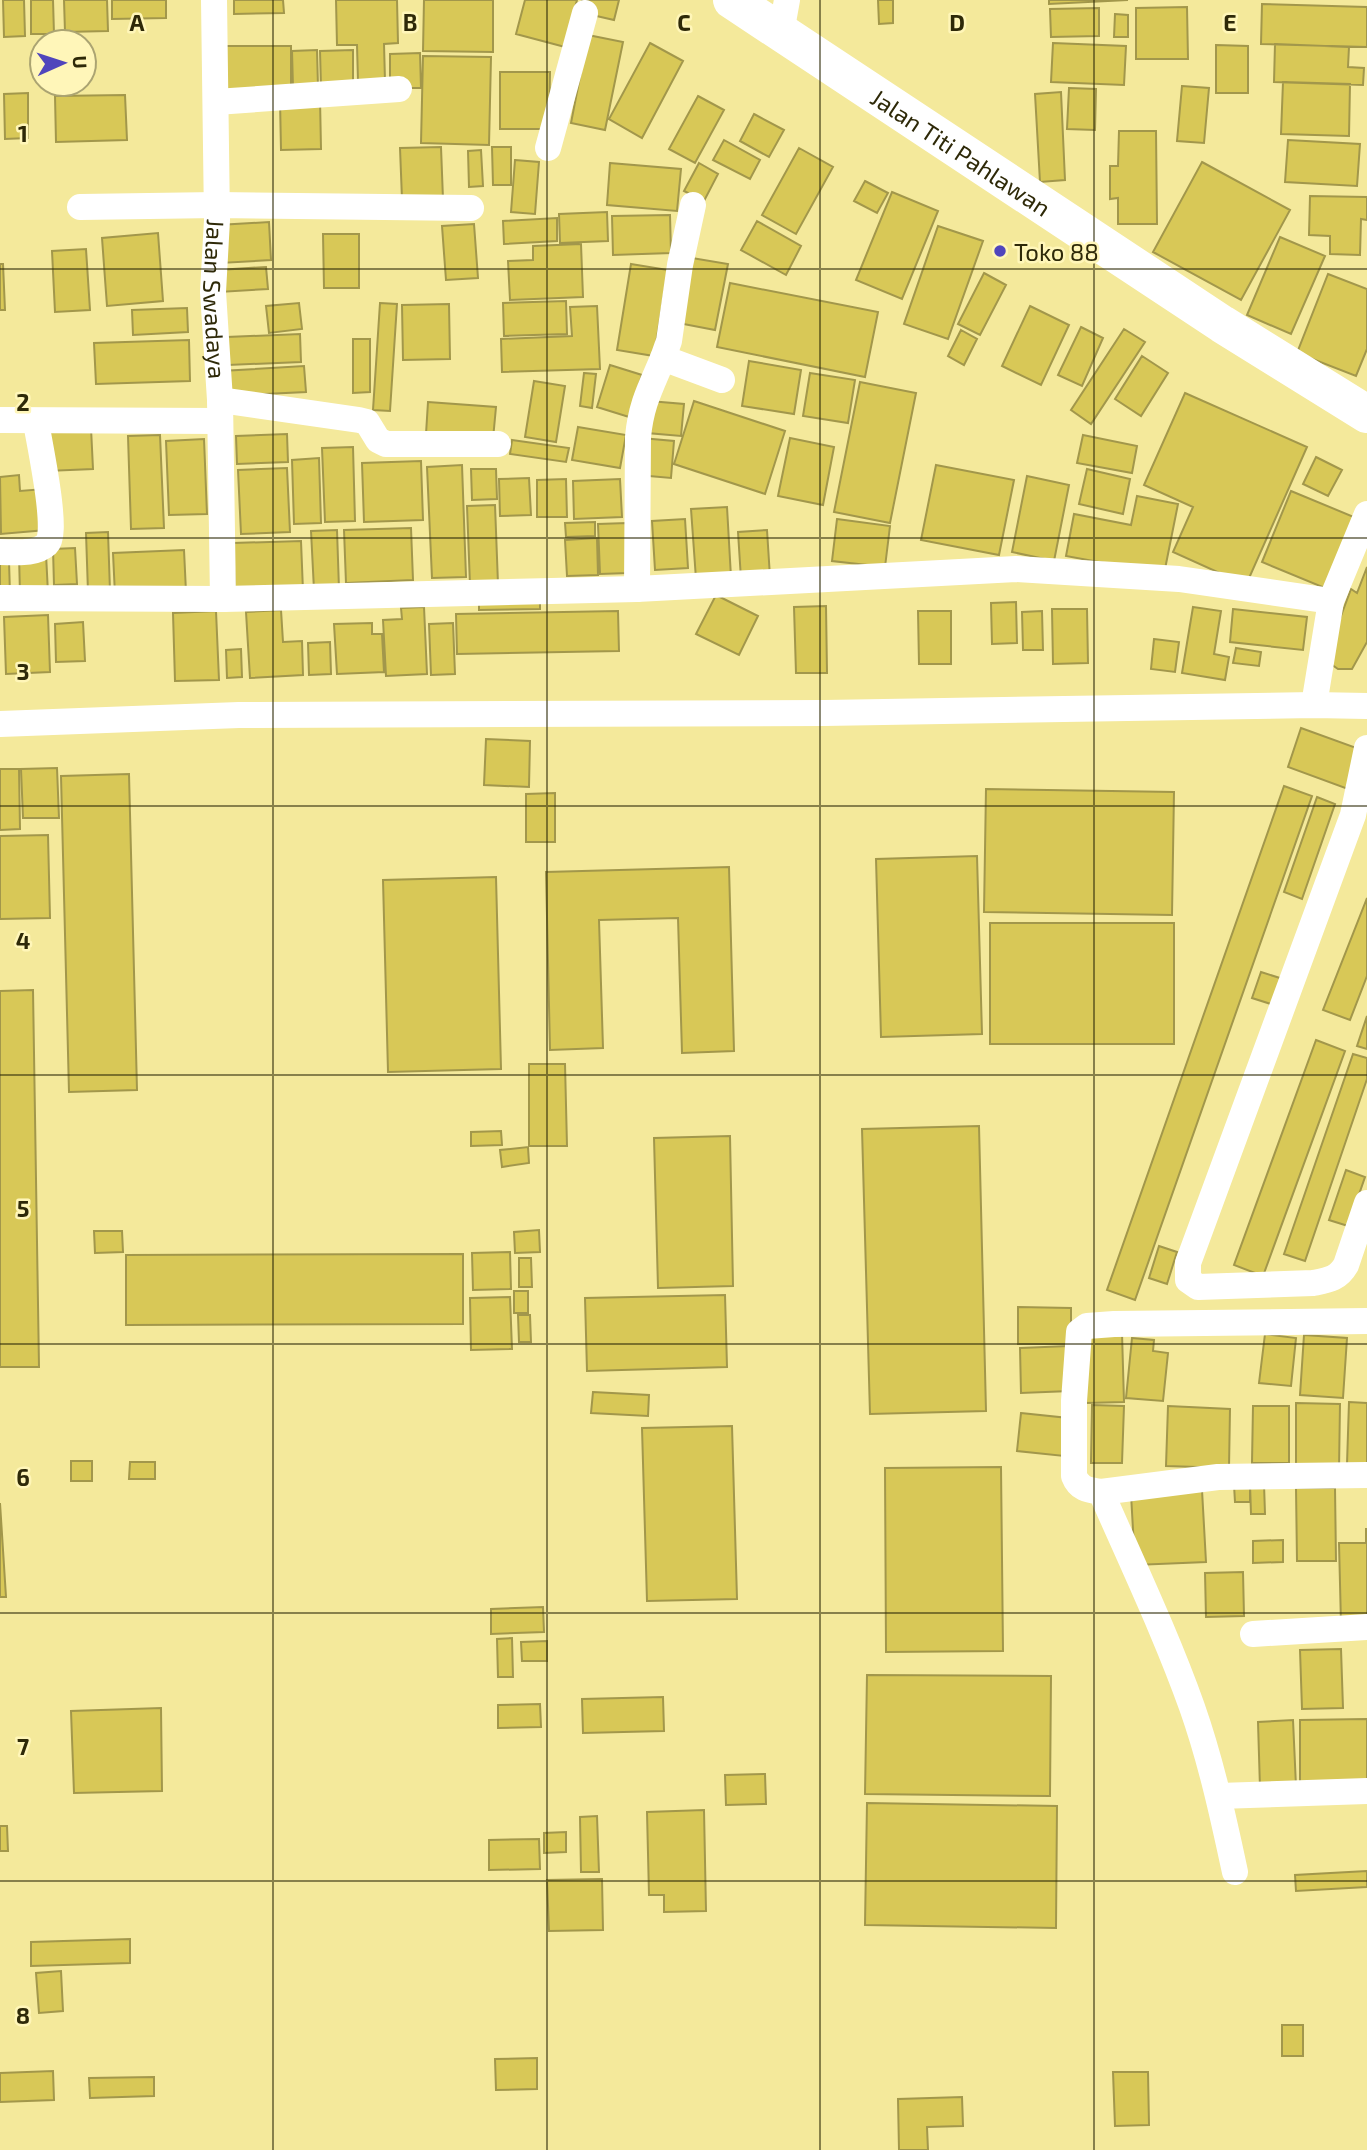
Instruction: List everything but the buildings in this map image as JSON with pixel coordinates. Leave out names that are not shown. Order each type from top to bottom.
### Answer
[{"type":"main road","name":"Jalan Titi Pahlawan","points":[[732,0],[784,16],[1211,317],[1367,414]]},
{"type":"street","name":"Jalan Swadaya","points":[[214,0],[217,205],[213,292],[220,410],[223,599]]},
{"type":"street","points":[[548,148],[585,13]]},
{"type":"street","points":[[216,102],[399,89]]},
{"type":"street","points":[[637,589],[640,415],[669,341],[680,265],[693,205]]},
{"type":"street","points":[[80,206],[471,208]]},
{"type":"street","points":[[663,358],[722,380]]},
{"type":"street","points":[[0,420],[36,422],[220,410],[359,420],[367,422],[378,440],[386,444],[498,444]]},
{"type":"street","points":[[0,552],[39,550],[49,544],[52,537],[50,507],[36,422]]},
{"type":"street","points":[[1314,705],[1331,601],[1367,514]]},
{"type":"street","points":[[0,597],[223,599],[637,589],[1016,569],[1179,579],[1331,601]]},
{"type":"street","points":[[0,724],[239,715],[824,713],[1367,706]]},
{"type":"street","points":[[1367,748],[1353,815],[1188,1263],[1188,1280],[1198,1287],[1331,1280],[1342,1272],[1346,1265],[1367,1203]]},
{"type":"street","points":[[1367,1321],[1114,1324],[1081,1329],[1077,1347],[1074,1476],[1079,1486],[1101,1492],[1218,1477],[1367,1475]]},
{"type":"street","points":[[1101,1492],[1192,1707],[1219,1796],[1235,1872]]},
{"type":"street","points":[[1252,1634],[1367,1627]]},
{"type":"street","points":[[1219,1796],[1367,1791]]},
{"type":"place","name":"Toko 88","points":[[1000,251]]}]
